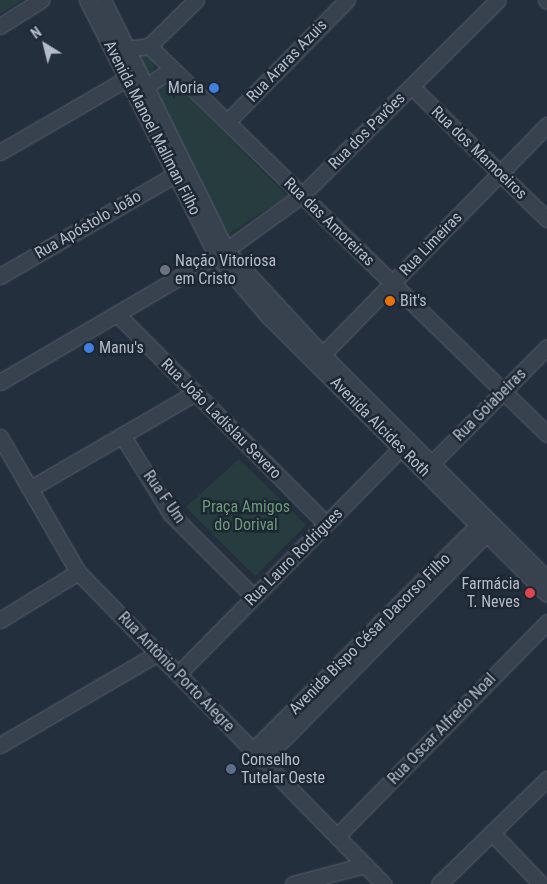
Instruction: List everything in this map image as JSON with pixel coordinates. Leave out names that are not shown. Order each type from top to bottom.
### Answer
[{"type":"street","points":[[0,26],[41,0]]},
{"type":"street","name":"Avenida Manoel Mallman Filho","points":[[87,0],[121,53],[146,86],[222,253]]},
{"type":"street","name":"Avenida Manoel Mallman Filho","points":[[103,0],[121,53],[126,79],[176,174],[222,253]]},
{"type":"street","points":[[121,53],[149,46],[196,0]]},
{"type":"street","name":"Rua Araras Azuis","points":[[227,122],[347,0]]},
{"type":"street","name":"Rua dos Pavões","points":[[0,382],[222,253],[302,195],[498,0]]},
{"type":"street","name":"Rua das Amoreiras","points":[[149,46],[547,434]]},
{"type":"street","points":[[146,86],[172,69]]},
{"type":"street","points":[[0,152],[126,79]]},
{"type":"street","name":"Rua dos Mamoeiros","points":[[412,86],[547,219]]},
{"type":"street","name":"Rua Limeiras","points":[[318,358],[547,126]]},
{"type":"street","name":"Rua Apóstolo João","points":[[0,276],[176,174]]},
{"type":"street","name":"Avenida Alcides Roth","points":[[222,253],[318,358],[486,525],[547,579]]},
{"type":"street","name":"Rua João Ladislau Severo","points":[[117,314],[326,524]]},
{"type":"street","name":"Rua Goiabeiras","points":[[432,464],[547,347]]},
{"type":"street","points":[[31,488],[194,393]]},
{"type":"street","name":"Rua F Um","points":[[122,435],[171,514],[254,597]]},
{"type":"street","name":"Rua Antônio Porto Alegre","points":[[0,436],[78,572],[384,884]]},
{"type":"street","name":"Avenida Alcides Roth","points":[[405,444],[432,464],[547,594]]},
{"type":"street","name":"Rua Lauro Rodrigues","points":[[178,674],[405,444]]},
{"type":"street","name":"Avenida Bispo César Dacorso Filho","points":[[258,755],[486,525]]},
{"type":"street","points":[[0,620],[78,572]]},
{"type":"street","name":"Rua Oscar Alfredo Noal","points":[[337,836],[547,622]]},
{"type":"street","points":[[0,745],[158,653]]},
{"type":"street","points":[[439,884],[547,780]]},
{"type":"street","points":[[492,833],[541,884]]},
{"type":"street","points":[[292,884],[365,865]]},
{"type":"green space","points":[[0,0],[23,0],[0,14]]},
{"type":"green space","points":[[145,52],[153,57],[155,64],[153,71],[147,74],[137,54]]},
{"type":"green space","points":[[172,81],[287,196],[226,236],[160,101],[157,92],[162,83]]},
{"type":"green space","name":"Praça Amigos do Dorival","points":[[239,459],[306,525],[255,576],[186,507]]},
{"type":"place","name":"Moria","points":[[214,88]]},
{"type":"place","name":"Nação Vitoriosa em Cristo","points":[[165,270]]},
{"type":"place","name":"Bit's","points":[[390,301]]},
{"type":"place","name":"Manu's","points":[[89,348]]},
{"type":"place","name":"Farmácia T. Neves","points":[[530,593]]},
{"type":"place","name":"Conselho Tutelar Oeste","points":[[231,769]]}]
